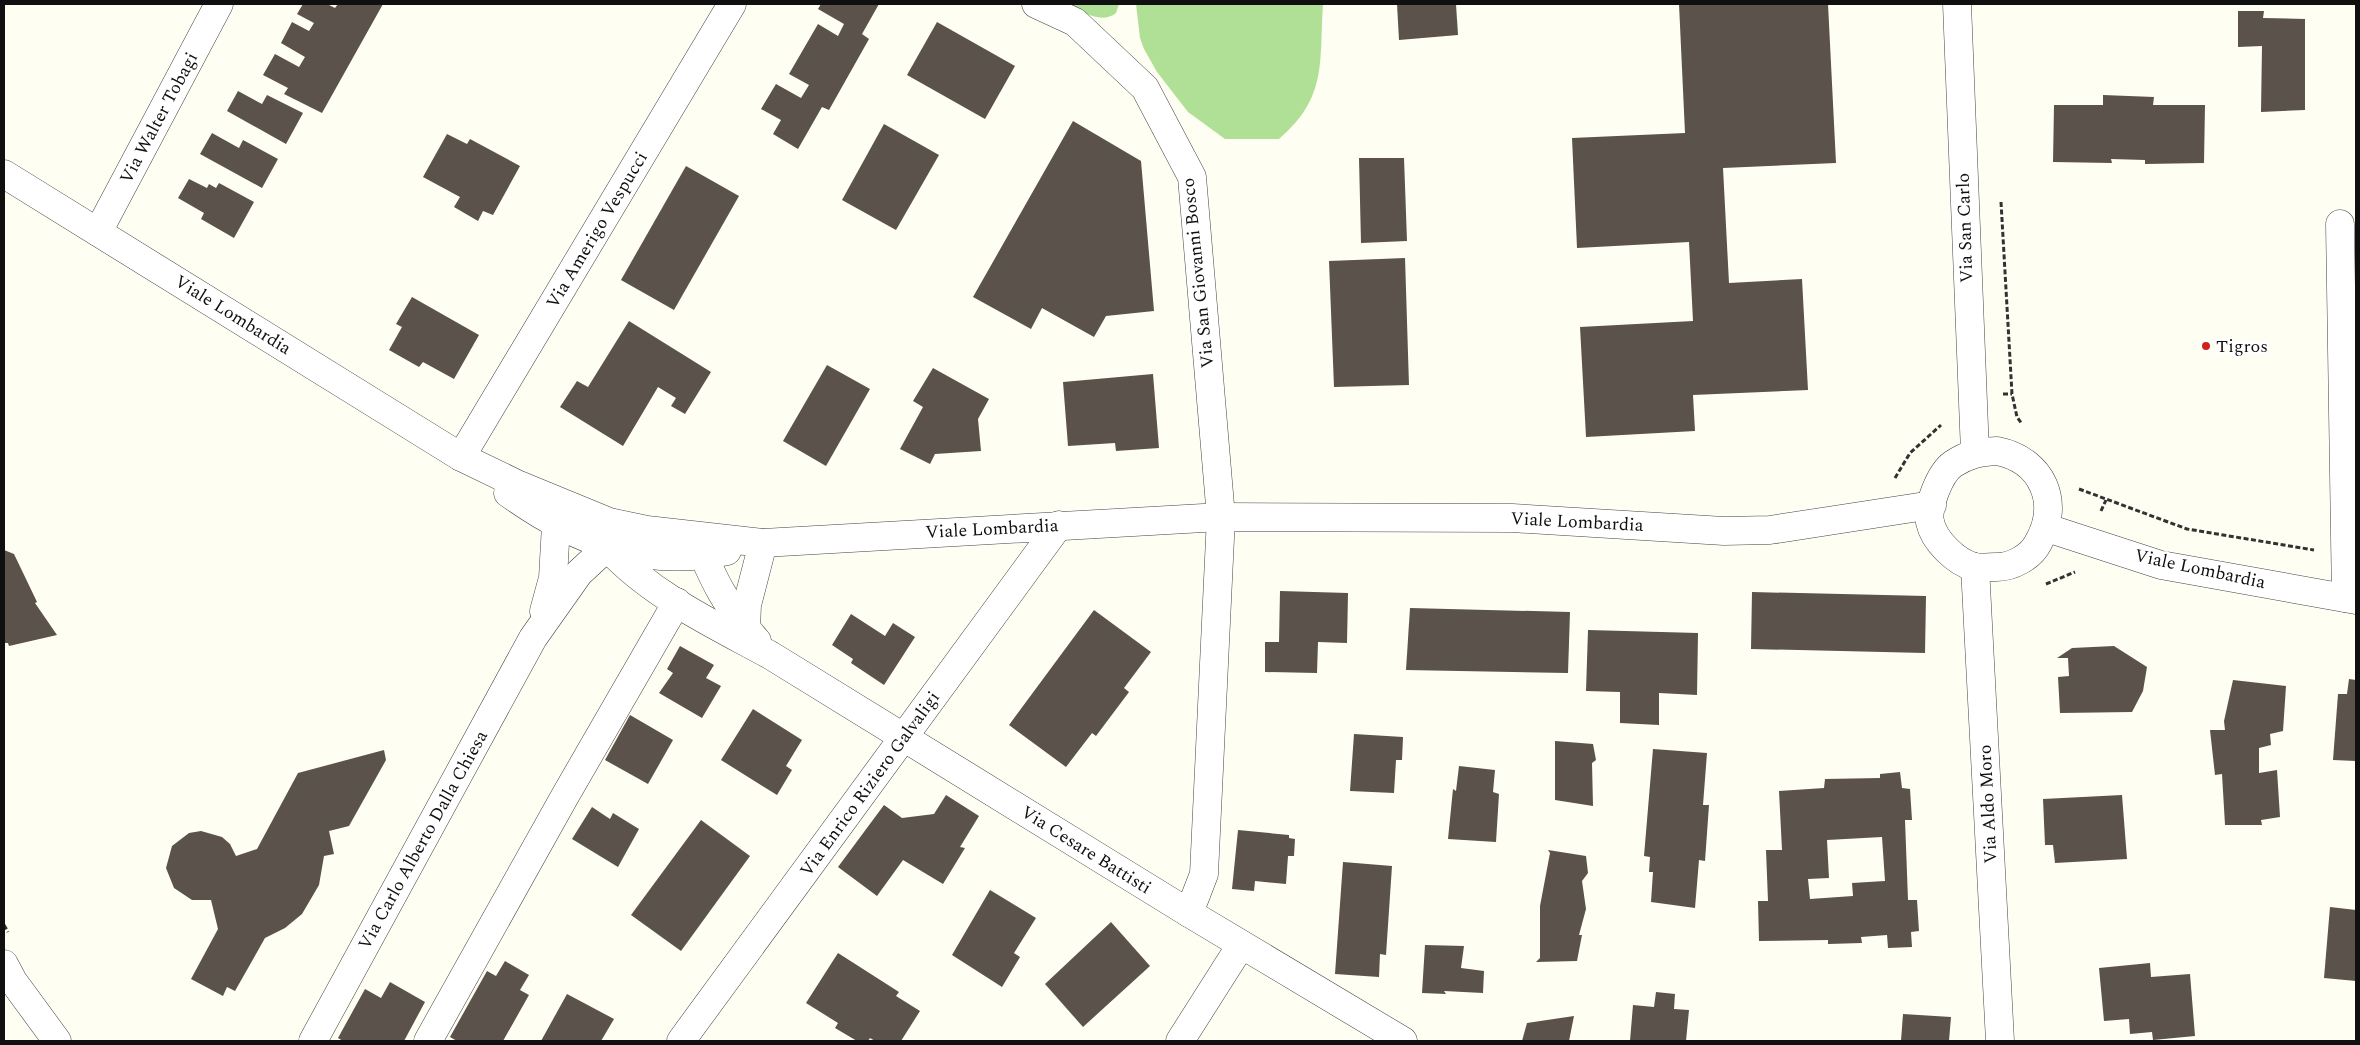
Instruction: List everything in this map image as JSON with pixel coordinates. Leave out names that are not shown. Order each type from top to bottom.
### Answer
[{"type":"street","name":"Via Walter Tobagi","points":[[98,232],[219,4]]},
{"type":"street","name":"Via Amerigo Vespucci","points":[[461,457],[732,4]]},
{"type":"street","name":"Via San Giovanni Bosco","points":[[1036,4],[1075,22],[1145,88],[1192,177],[1221,517]]},
{"type":"street","name":"Via San Carlo","points":[[1957,4],[1975,452]]},
{"type":"street","name":"Viale Lombardia","points":[[4,174],[461,457],[519,486],[609,522],[647,530],[699,546]]},
{"type":"street","points":[[2340,224],[2345,556],[2351,599]]},
{"type":"street","points":[[1996,451],[2008,453],[2029,465],[2044,485],[2049,507],[2047,528],[2036,548],[2026,557],[2004,567],[1975,567],[1957,558],[1944,546],[1930,522],[1936,486],[1952,465],[1975,452],[1996,451]]},
{"type":"street","name":"Viale Lombardia","points":[[461,457],[530,510],[556,525],[607,547],[658,555],[699,546],[1221,517],[1512,518],[1724,530],[1770,530],[1932,505]]},
{"type":"street","points":[[1189,913],[1204,874],[1221,517]]},
{"type":"street","name":"Via Carlo Alberto Dalla Chiesa","points":[[313,1041],[533,638],[549,599],[553,578],[556,525]]},
{"type":"street","name":"Via Enrico Riziero Galvaligi","points":[[680,1041],[1059,525]]},
{"type":"street","name":"Viale Lombardia","points":[[2047,528],[2161,565],[2351,599]]},
{"type":"street","points":[[746,628],[746,605],[763,543]]},
{"type":"street","name":"Via Cesare Battisti","points":[[699,546],[725,602],[770,655]]},
{"type":"street","name":"Via Carlo Alberto Dalla Chiesa","points":[[533,638],[579,573],[607,547]]},
{"type":"street","name":"Via Cesare Battisti","points":[[607,547],[624,565],[645,582],[677,602],[770,655],[1241,945],[1403,1041]]},
{"type":"street","name":"Via Aldo Moro","points":[[1975,567],[2000,1041]]},
{"type":"street","points":[[428,1041],[565,796],[677,602]]},
{"type":"street","points":[[1180,1041],[1241,945]]},
{"type":"street","points":[[4,964],[13,981],[57,1041]]},
{"type":"path","points":[[2001,202],[2012,394],[2017,417],[2029,428]]},
{"type":"path","points":[[1889,481],[1895,477],[1910,453],[1934,434],[1944,421]]},
{"type":"path","points":[[2074,486],[2085,492],[2187,529],[2345,556]]},
{"type":"green space","points":[[1067,4],[1119,4],[1116,13],[1104,18],[1092,16]]},
{"type":"green space","points":[[1136,4],[1323,4],[1318,77],[1306,108],[1295,124],[1279,139],[1225,139],[1188,112],[1157,72],[1140,38]]},
{"type":"building","points":[[303,4],[327,4],[335,8],[338,4],[383,4],[322,113],[284,94],[288,88],[263,75],[275,54],[299,67],[305,57],[281,43],[292,22],[309,31],[314,23],[297,14]]},
{"type":"building","points":[[821,4],[879,4],[862,34],[869,39],[829,110],[822,107],[798,149],[773,134],[781,120],[761,109],[776,84],[801,98],[809,85],[789,74],[818,24],[838,36],[844,24],[818,9]]},
{"type":"building","points":[[1397,4],[1456,4],[1458,35],[1399,40]]},
{"type":"building","points":[[1679,4],[1828,4],[1836,163],[1723,168],[1729,283],[1802,279],[1808,390],[1693,395],[1695,431],[1586,437],[1580,327],[1693,321],[1689,242],[1577,248],[1572,138],[1685,133]]},
{"type":"building","points":[[2238,11],[2264,11],[2263,18],[2305,19],[2305,110],[2261,112],[2262,46],[2238,47]]},
{"type":"building","points":[[937,22],[1015,66],[985,119],[907,75]]},
{"type":"building","points":[[238,91],[262,104],[267,95],[303,113],[286,144],[227,111]]},
{"type":"building","points":[[2103,95],[2154,97],[2153,105],[2205,105],[2204,163],[2145,164],[2145,160],[2111,159],[2112,163],[2053,162],[2054,105],[2103,105]]},
{"type":"building","points":[[1073,121],[1141,161],[1154,311],[1106,316],[1094,337],[1042,308],[1031,329],[973,297]]},
{"type":"building","points":[[884,124],[939,155],[896,230],[842,200]]},
{"type":"building","points":[[212,133],[239,148],[243,140],[278,159],[262,188],[200,154]]},
{"type":"building","points":[[447,134],[467,144],[470,139],[520,166],[493,215],[483,211],[478,221],[454,207],[460,197],[423,177]]},
{"type":"building","points":[[1359,158],[1404,158],[1407,241],[1361,243]]},
{"type":"building","points":[[686,166],[739,196],[674,310],[621,280]]},
{"type":"building","points":[[189,179],[207,188],[209,184],[216,188],[219,183],[254,202],[234,238],[201,219],[204,213],[178,198]]},
{"type":"building","points":[[1405,258],[1409,385],[1334,387],[1329,261]]},
{"type":"building","points":[[412,297],[479,335],[454,379],[423,362],[419,367],[389,350],[402,327],[396,324]]},
{"type":"building","points":[[629,321],[711,372],[685,414],[671,406],[676,398],[658,387],[623,446],[560,407],[577,381],[588,387]]},
{"type":"building","points":[[827,365],[870,389],[826,466],[783,441]]},
{"type":"building","points":[[933,368],[989,399],[978,419],[981,451],[935,454],[930,464],[900,449],[923,407],[913,401]]},
{"type":"building","points":[[1153,374],[1159,448],[1116,451],[1115,443],[1068,446],[1063,382]]},
{"type":"building","points":[[4,550],[14,554],[37,602],[35,603],[57,635],[9,646],[8,643],[4,643]]},
{"type":"building","points":[[1280,591],[1348,593],[1347,643],[1318,642],[1317,673],[1265,672],[1265,642],[1279,642]]},
{"type":"building","points":[[1752,592],[1926,596],[1925,653],[1751,649]]},
{"type":"building","points":[[1410,608],[1570,612],[1568,673],[1406,670]]},
{"type":"building","points":[[1094,610],[1151,652],[1124,688],[1129,692],[1096,736],[1092,733],[1066,767],[1009,725]]},
{"type":"building","points":[[851,614],[885,636],[893,623],[915,637],[884,685],[851,663],[853,659],[832,645]]},
{"type":"building","points":[[1588,630],[1698,633],[1697,695],[1659,693],[1659,725],[1620,723],[1620,692],[1586,691]]},
{"type":"building","points":[[680,646],[714,665],[706,678],[721,686],[702,718],[659,693],[673,673],[667,669]]},
{"type":"building","points":[[2114,646],[2147,667],[2143,691],[2132,712],[2060,713],[2058,677],[2069,676],[2068,658],[2057,658],[2072,648]]},
{"type":"building","points":[[2349,679],[2356,680],[2356,761],[2333,760],[2338,694],[2347,694]]},
{"type":"building","points":[[2233,680],[2286,686],[2283,731],[2270,734],[2271,745],[2259,748],[2259,773],[2277,770],[2280,817],[2261,820],[2262,825],[2225,825],[2222,774],[2215,775],[2210,730],[2225,730],[2224,721]]},
{"type":"building","points":[[753,709],[802,740],[786,766],[792,770],[777,795],[721,760]]},
{"type":"building","points":[[630,715],[673,740],[648,784],[605,760]]},
{"type":"building","points":[[1354,734],[1403,737],[1402,760],[1396,760],[1394,793],[1350,791]]},
{"type":"building","points":[[1555,741],[1593,744],[1596,760],[1592,763],[1593,806],[1555,800]]},
{"type":"building","points":[[1653,749],[1707,753],[1703,805],[1709,805],[1705,861],[1699,860],[1695,908],[1651,902],[1653,872],[1649,872],[1650,857],[1644,856]]},
{"type":"building","points":[[384,750],[386,760],[349,826],[329,831],[334,854],[324,856],[319,885],[302,914],[285,928],[265,938],[235,991],[227,987],[223,996],[191,979],[218,929],[211,900],[192,900],[174,888],[166,868],[172,846],[189,833],[201,831],[222,837],[230,844],[236,856],[257,849],[298,773]]},
{"type":"building","points":[[1459,766],[1495,770],[1493,792],[1499,794],[1496,842],[1448,839],[1453,789],[1456,791]]},
{"type":"building","points":[[1900,772],[1902,788],[1910,789],[1912,820],[1905,820],[1908,900],[1917,900],[1919,931],[1911,932],[1912,947],[1888,948],[1887,935],[1861,937],[1862,943],[1828,944],[1828,940],[1759,941],[1758,901],[1768,901],[1766,850],[1782,850],[1779,791],[1824,788],[1825,779],[1880,778],[1880,774]],"holes":[[[1882,837],[1885,881],[1852,883],[1853,896],[1810,899],[1808,879],[1829,878],[1827,840]]]},
{"type":"building","points":[[946,795],[979,816],[960,847],[965,848],[943,884],[903,860],[877,896],[838,867],[884,805],[902,818],[934,814]]},
{"type":"building","points":[[2122,795],[2127,859],[2055,863],[2053,845],[2045,845],[2043,799]]},
{"type":"building","points":[[592,807],[610,819],[613,813],[639,829],[618,867],[572,839]]},
{"type":"building","points":[[701,820],[750,856],[681,951],[631,915]]},
{"type":"building","points":[[1238,830],[1289,835],[1289,838],[1295,839],[1294,856],[1288,856],[1286,884],[1255,881],[1254,891],[1232,889]]},
{"type":"building","points":[[1548,850],[1586,856],[1588,873],[1582,881],[1586,909],[1579,935],[1582,935],[1577,961],[1536,962],[1540,958],[1540,906],[1550,853]]},
{"type":"building","points":[[1343,862],[1392,866],[1386,955],[1380,954],[1379,977],[1335,974]]},
{"type":"building","points":[[990,890],[1036,918],[1014,953],[1020,957],[1002,987],[952,955]]},
{"type":"building","points":[[2330,907],[2356,910],[2356,981],[2324,978]]},
{"type":"building","points":[[1111,922],[1150,966],[1083,1027],[1045,984]]},
{"type":"building","points":[[1425,945],[1464,946],[1461,968],[1484,971],[1483,993],[1444,991],[1446,994],[1422,993]]},
{"type":"building","points":[[838,953],[899,992],[896,996],[920,1011],[901,1041],[875,1041],[870,1038],[868,1041],[857,1041],[835,1028],[838,1023],[806,1003]]},
{"type":"building","points":[[505,961],[529,975],[520,990],[529,995],[503,1041],[457,1041],[450,1037],[487,971],[496,976]]},
{"type":"building","points":[[2150,963],[2151,977],[2190,974],[2195,1036],[2153,1040],[2152,1032],[2130,1034],[2129,1019],[2104,1021],[2099,968]]},
{"type":"building","points":[[390,982],[425,1002],[404,1041],[343,1041],[338,1038],[365,989],[381,998]]},
{"type":"building","points":[[1656,992],[1675,994],[1674,1009],[1689,1010],[1686,1041],[1630,1041],[1633,1005],[1654,1007]]},
{"type":"building","points":[[567,994],[614,1019],[601,1041],[541,1041]]},
{"type":"building","points":[[1903,1014],[1951,1017],[1949,1041],[1901,1041]]},
{"type":"building","points":[[1574,1016],[1569,1041],[1522,1041],[1527,1023]]},
{"type":"place","name":"Tigros","points":[[2206,346]]}]
